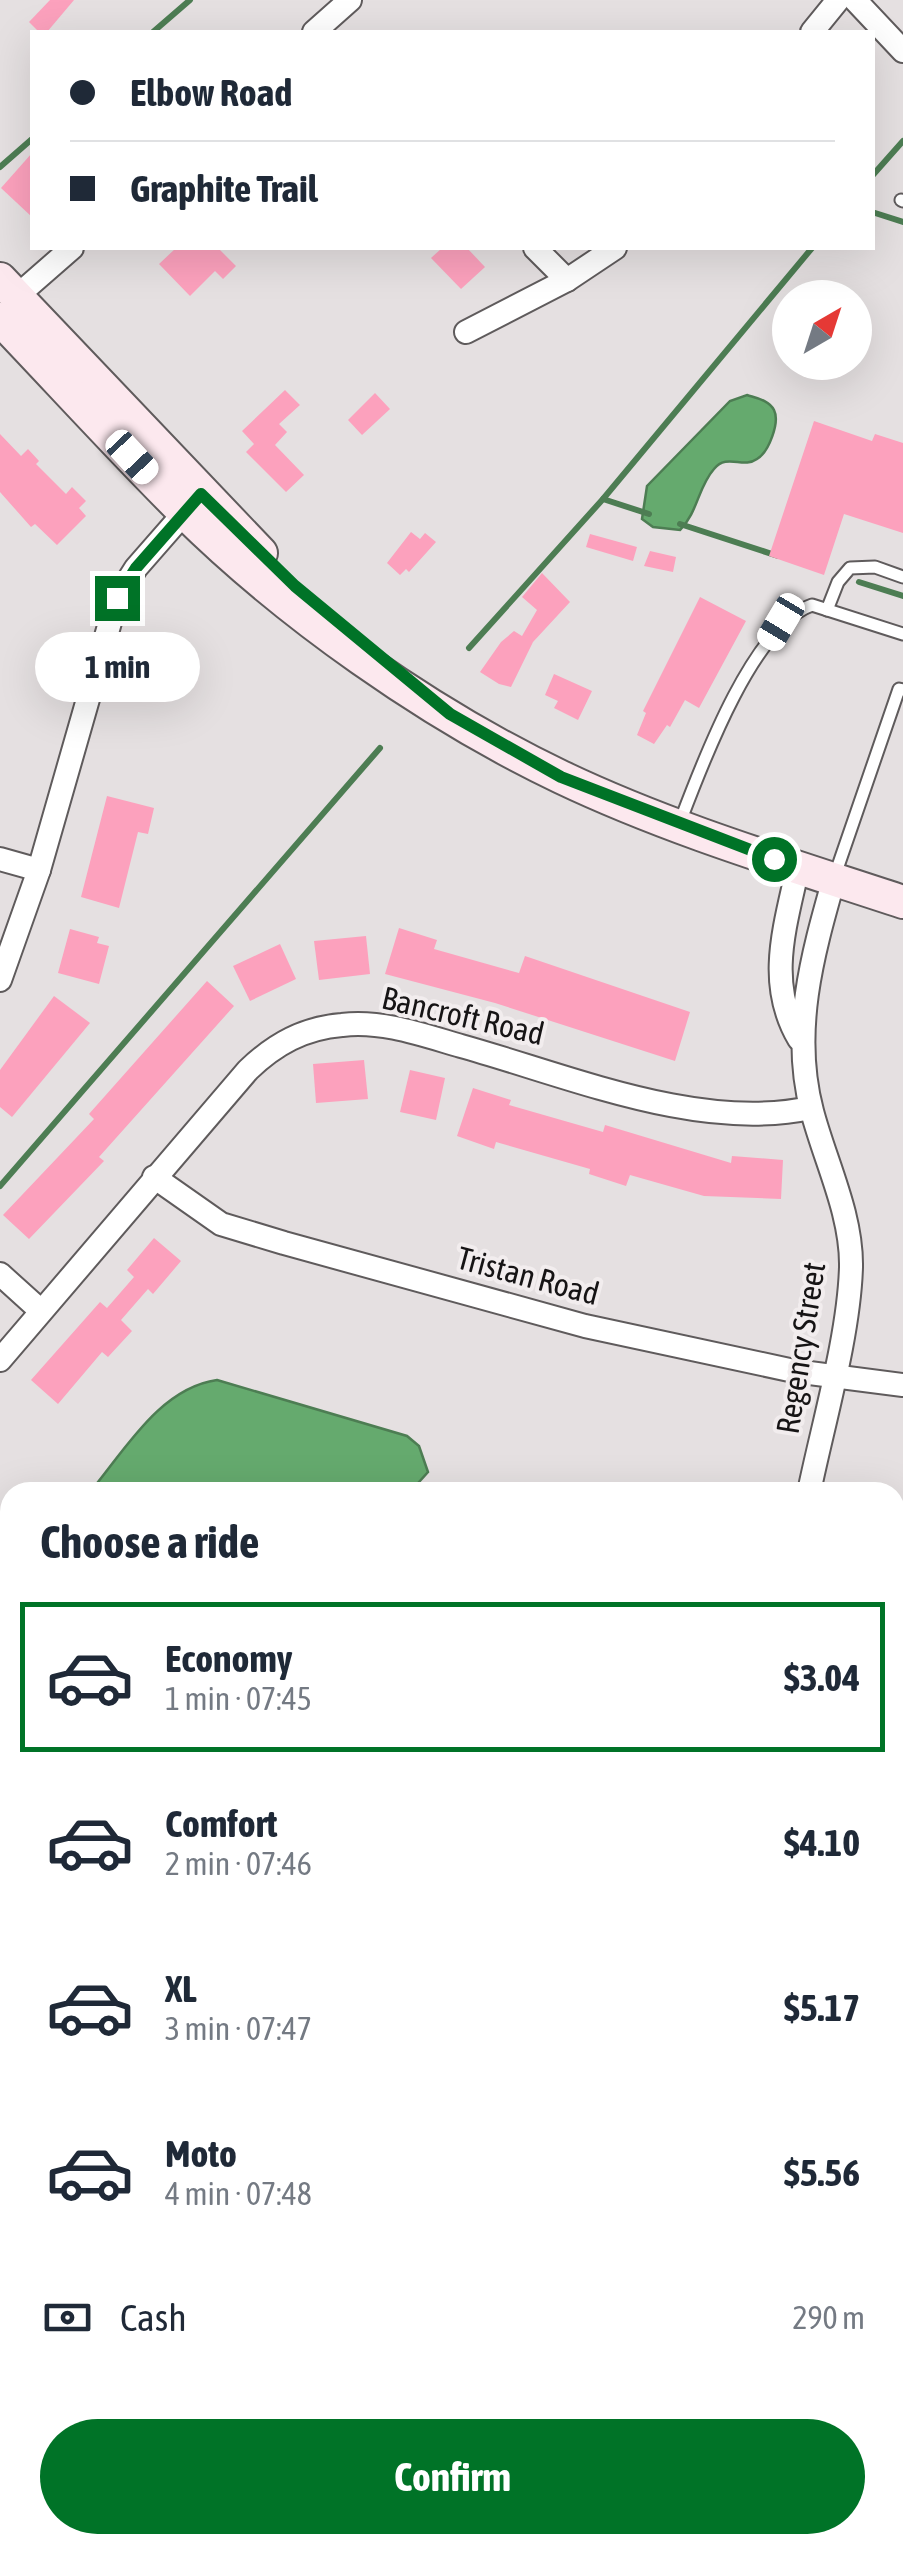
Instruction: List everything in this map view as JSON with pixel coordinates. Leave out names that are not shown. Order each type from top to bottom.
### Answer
[{"type":"main road","points":[[6,298],[193,503],[336,639],[450,714],[561,777],[679,826],[903,902]]},
{"type":"street","points":[[320,30],[350,0]]},
{"type":"street","points":[[814,30],[838,0]]},
{"type":"street","points":[[855,0],[903,51]]},
{"type":"street","points":[[6,298],[69,250]]},
{"type":"street","points":[[537,250],[566,280]]},
{"type":"street","points":[[466,332],[566,280],[611,250]]},
{"type":"street","points":[[0,980],[39,870],[100,652],[125,583],[193,503]]},
{"type":"street","points":[[0,859],[39,870]]},
{"type":"street","name":"Regency Street","points":[[798,867],[780,950],[783,1012],[800,1039]]},
{"type":"street","name":"Regency Street","points":[[811,1482],[849,1288],[849,1246],[810,1108],[800,1039],[814,952],[834,879]]},
{"type":"street","name":"Bancroft Road","points":[[0,1360],[154,1177],[264,1055],[287,1039],[343,1024],[407,1030],[695,1112],[767,1116],[810,1108]]},
{"type":"street","name":"Tristan Road","points":[[154,1177],[221,1224],[284,1243],[586,1326],[832,1377],[903,1385]]},
{"type":"street","points":[[0,1274],[41,1311]]},
{"type":"lane","points":[[827,610],[838,582],[850,568],[875,567],[903,576]]},
{"type":"lane","points":[[679,826],[713,733],[781,622],[812,605],[903,634]]},
{"type":"lane","points":[[100,652],[167,673]]},
{"type":"lane","points":[[834,879],[899,689],[903,690]]},
{"type":"shaded area","points":[[747,395],[774,410],[776,422],[766,450],[752,462],[719,464],[680,530],[653,527],[642,519],[647,486],[730,401]]},
{"type":"shaded area","points":[[217,1380],[407,1436],[419,1446],[428,1472],[419,1482],[98,1482],[145,1423],[178,1395]]},
{"type":"building","points":[[50,0],[74,0],[49,30],[37,30],[29,22]]},
{"type":"building","points":[[30,155],[30,215],[1,188]]},
{"type":"building","points":[[174,250],[220,250],[236,266],[223,279],[215,271],[190,296],[159,264]]},
{"type":"building","points":[[440,250],[469,250],[485,267],[461,289],[431,258]]},
{"type":"building","points":[[285,390],[300,405],[279,424],[287,432],[275,445],[304,475],[286,492],[246,452],[254,444],[242,431]]},
{"type":"building","points":[[375,393],[390,409],[362,435],[348,420]]},
{"type":"building","points":[[814,421],[872,441],[875,434],[903,443],[903,533],[844,514],[824,575],[769,556]]},
{"type":"building","points":[[0,434],[21,456],[28,449],[39,461],[36,464],[66,494],[72,487],[86,501],[79,508],[86,516],[57,545],[35,524],[31,527],[0,492]]},
{"type":"building","points":[[411,532],[420,539],[425,533],[436,542],[409,572],[406,569],[400,575],[387,563]]},
{"type":"building","points":[[590,534],[637,547],[633,561],[586,547]]},
{"type":"building","points":[[650,551],[676,557],[673,572],[644,566]]},
{"type":"building","points":[[542,573],[570,602],[533,642],[511,687],[499,684],[480,672],[501,642],[514,631],[522,636],[537,610],[522,597]]},
{"type":"building","points":[[700,597],[746,621],[699,708],[685,700],[670,727],[667,725],[654,744],[637,735],[646,713],[643,711]]},
{"type":"building","points":[[554,674],[592,691],[578,720],[554,708],[558,701],[545,695]]},
{"type":"building","points":[[107,796],[154,808],[148,834],[138,832],[119,908],[81,897]]},
{"type":"building","points":[[399,928],[437,940],[434,949],[519,973],[525,956],[690,1012],[675,1061],[495,1003],[385,974]]},
{"type":"building","points":[[70,929],[99,937],[97,943],[109,946],[99,984],[58,973]]},
{"type":"building","points":[[366,936],[370,974],[319,980],[314,941]]},
{"type":"building","points":[[280,944],[296,979],[250,1001],[233,966]]},
{"type":"building","points":[[207,981],[234,1006],[99,1157],[104,1161],[29,1239],[3,1215],[94,1119],[89,1114]]},
{"type":"building","points":[[54,996],[90,1023],[12,1117],[0,1107],[0,1070]]},
{"type":"building","points":[[364,1060],[368,1099],[316,1103],[313,1064]]},
{"type":"building","points":[[410,1070],[445,1078],[436,1120],[400,1112]]},
{"type":"building","points":[[473,1088],[511,1100],[509,1105],[603,1132],[605,1125],[731,1163],[732,1156],[783,1160],[781,1199],[704,1196],[630,1175],[626,1186],[589,1174],[590,1169],[496,1142],[494,1149],[457,1136]]},
{"type":"building","points":[[154,1238],[181,1261],[153,1294],[148,1289],[121,1320],[132,1331],[108,1357],[102,1352],[58,1404],[31,1380],[100,1302],[107,1308],[134,1277],[127,1270]]},
{"type":"waterway","points":[[155,30],[190,0]]},
{"type":"waterway","points":[[0,167],[30,141]]},
{"type":"waterway","points":[[875,173],[903,141]]},
{"type":"waterway","points":[[875,213],[903,222]]},
{"type":"waterway","points":[[469,648],[603,499],[810,250]]},
{"type":"waterway","points":[[603,499],[649,514]]},
{"type":"waterway","points":[[680,524],[778,556]]},
{"type":"waterway","points":[[859,582],[903,596]]},
{"type":"waterway","points":[[0,1186],[380,748]]},
{"type":"route","points":[[117,598],[136,568],[201,494],[295,586],[450,714],[561,777],[679,826],[774,859]]}]
